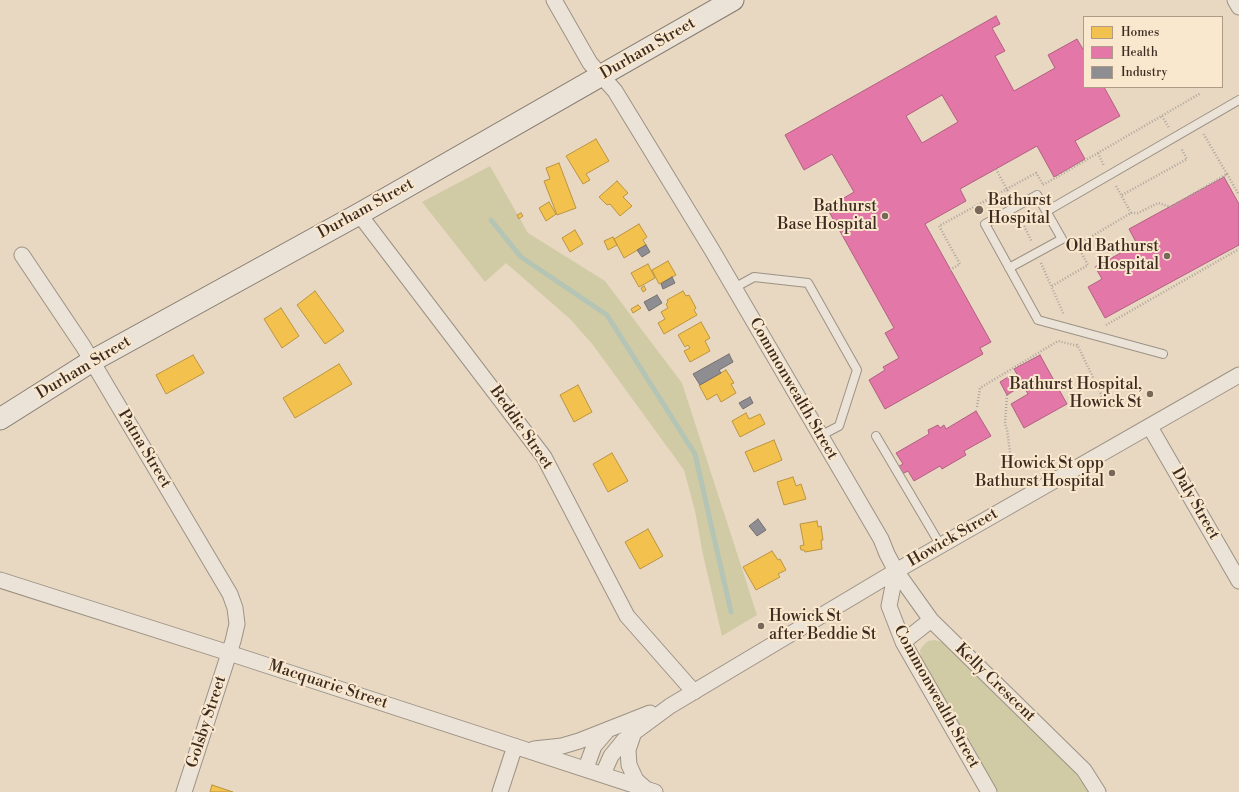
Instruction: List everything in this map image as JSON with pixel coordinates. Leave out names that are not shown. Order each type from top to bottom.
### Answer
[{"type":"main road","name":"Durham Street","points":[[0,419],[92,361],[359,214],[602,76],[732,0]]},
{"type":"street","name":"Commonwealth Street","points":[[554,0],[590,63],[615,91],[734,288],[880,539],[896,571],[889,606],[903,642],[989,792]]},
{"type":"street","points":[[1235,0],[1239,7]]},
{"type":"street","name":"Beddie Street","points":[[359,214],[544,457],[627,616],[694,692]]},
{"type":"street","name":"Patna Street","points":[[22,255],[83,346],[230,594],[237,620],[229,653]]},
{"type":"street","name":"Howick Street","points":[[603,774],[616,748],[634,732],[670,706],[896,571],[1239,375]]},
{"type":"street","name":"Daly Street","points":[[1150,427],[1239,581]]},
{"type":"street","name":"Kelly Crescent","points":[[896,571],[931,620],[1084,770],[1098,792]]},
{"type":"street","name":"Macquarie Street","points":[[0,580],[586,768],[650,790]]},
{"type":"street","points":[[903,642],[931,620]]},
{"type":"street","name":"Golsby Street","points":[[184,792],[229,653]]},
{"type":"street","name":"Howick Street","points":[[520,747],[546,748],[562,746],[606,731],[670,706]]},
{"type":"street","points":[[586,768],[594,746],[606,731]]},
{"type":"street","points":[[634,732],[628,750],[628,765],[636,780],[650,790]]},
{"type":"street","points":[[500,792],[520,747]]},
{"type":"lane","points":[[1047,211],[1174,136],[1239,100]]},
{"type":"lane","points":[[1010,268],[1062,239],[1037,195],[985,224],[1038,320],[1163,354]]},
{"type":"lane","points":[[734,288],[754,277],[808,283],[857,370],[839,426],[820,436]]},
{"type":"lane","points":[[876,436],[940,546]]},
{"type":"path","points":[[1043,185],[1201,93]]},
{"type":"path","points":[[1122,195],[1187,158],[1162,116]]},
{"type":"path","points":[[1202,131],[1239,195]]},
{"type":"path","points":[[996,169],[1016,207],[1078,346],[1106,404]]},
{"type":"path","points":[[950,270],[960,264],[939,226],[1036,173],[1055,206]]},
{"type":"path","points":[[1077,245],[1131,213],[1138,213],[1158,203],[1171,206],[1227,174]]},
{"type":"path","points":[[1052,286],[1088,265],[1074,239]]},
{"type":"path","points":[[1100,329],[1239,249]]},
{"type":"path","points":[[977,407],[980,388],[1058,341],[1078,346]]},
{"type":"path","points":[[1007,395],[1005,424],[1010,452],[1014,460]]},
{"type":"shaded area","points":[[490,166],[528,233],[605,281],[682,383],[757,615],[722,636],[703,555],[695,511],[684,470],[593,345],[570,319],[506,263],[485,282],[422,202]]},
{"type":"shaded area","points":[[935,640],[944,643],[1074,771],[1089,792],[998,792],[921,659],[920,650],[922,647],[928,641]]},
{"type":"building: Homes","points":[[596,139],[609,161],[586,174],[590,180],[583,184],[566,156]]},
{"type":"building: Homes","points":[[559,163],[576,208],[557,215],[544,181],[550,179],[546,168]]},
{"type":"building: Homes","points":[[617,181],[628,193],[623,197],[632,206],[620,216],[610,204],[607,205],[599,197]]},
{"type":"building: Homes","points":[[549,202],[556,214],[546,221],[539,208]]},
{"type":"building: Homes","points":[[521,213],[523,216],[519,219],[517,215]]},
{"type":"building: Homes","points":[[639,224],[647,237],[643,240],[646,245],[624,258],[614,239]]},
{"type":"building: Homes","points":[[575,230],[583,244],[570,252],[562,238]]},
{"type":"building: Homes","points":[[613,237],[617,245],[608,250],[604,241]]},
{"type":"building: Homes","points":[[668,261],[676,275],[659,284],[652,270]]},
{"type":"building: Homes","points":[[648,264],[655,278],[639,287],[631,273]]},
{"type":"building: Homes","points":[[644,286],[646,290],[643,292],[641,288]]},
{"type":"building: Homes","points":[[315,291],[344,331],[325,344],[297,305]]},
{"type":"building: Homes","points":[[683,291],[686,296],[689,295],[696,308],[694,310],[697,315],[664,334],[658,323],[665,319],[661,312],[668,308],[666,304],[668,302],[667,300]]},
{"type":"building: Homes","points":[[638,305],[641,308],[633,313],[631,309]]},
{"type":"building: Homes","points":[[281,308],[299,336],[282,348],[264,319]]},
{"type":"building: Homes","points":[[701,322],[710,338],[705,341],[710,351],[690,362],[684,351],[690,348],[688,345],[685,347],[678,335]]},
{"type":"building: Homes","points":[[193,355],[204,373],[166,394],[156,375]]},
{"type":"building: Homes","points":[[339,364],[352,384],[295,418],[283,398]]},
{"type":"building: Homes","points":[[726,370],[734,383],[731,384],[736,393],[721,402],[717,394],[707,400],[699,385]]},
{"type":"building: Homes","points":[[578,385],[592,412],[574,422],[560,395]]},
{"type":"building: Homes","points":[[746,413],[749,419],[760,414],[765,424],[740,437],[732,421]]},
{"type":"building: Homes","points":[[774,440],[782,460],[754,472],[745,452]]},
{"type":"building: Homes","points":[[612,453],[628,481],[608,492],[593,464]]},
{"type":"building: Homes","points":[[793,477],[796,486],[801,484],[806,499],[784,505],[777,482]]},
{"type":"building: Homes","points":[[817,521],[818,527],[821,526],[823,540],[821,540],[822,549],[805,552],[804,550],[801,550],[800,546],[804,545],[800,524]]},
{"type":"building: Homes","points":[[648,529],[663,556],[640,569],[625,542]]},
{"type":"building: Homes","points":[[772,551],[778,560],[780,559],[786,570],[778,574],[780,577],[756,590],[743,567]]},
{"type":"building: Homes","points":[[212,785],[233,792],[210,792]]},
{"type":"building: Health","name":"Bathurst Base Hospital","points":[[996,16],[1000,24],[992,28],[1005,51],[995,56],[1014,91],[1055,68],[1048,55],[1077,39],[1083,49],[1083,88],[1105,88],[1120,116],[1075,141],[1085,159],[1054,177],[1037,146],[960,189],[966,201],[925,224],[991,342],[980,348],[983,354],[885,409],[869,380],[885,370],[883,367],[899,358],[885,333],[894,328],[827,208],[854,192],[832,154],[804,170],[785,135]],"holes":[[[942,95],[958,122],[922,143],[906,116]]]},
{"type":"building: Health","name":"Old Bathurst Hospital","points":[[1224,177],[1239,204],[1239,245],[1105,318],[1088,287],[1102,279],[1095,267],[1137,244],[1129,229]]},
{"type":"building: Health","points":[[1040,355],[1067,404],[1024,428],[1011,404],[1028,394],[1014,369]]},
{"type":"building: Health","points":[[1008,377],[1015,390],[1007,395],[1000,382]]},
{"type":"building: Health","points":[[976,411],[991,436],[964,451],[966,455],[942,469],[940,466],[914,481],[908,471],[896,477],[892,470],[903,464],[896,453],[929,434],[928,430],[938,425],[940,428],[944,425],[946,429]]},
{"type":"building: Industry","points":[[646,245],[650,252],[642,257],[637,250]]},
{"type":"building: Industry","points":[[672,277],[675,283],[663,289],[661,284]]},
{"type":"building: Industry","points":[[657,295],[662,303],[649,311],[644,302]]},
{"type":"building: Industry","points":[[729,354],[733,362],[719,370],[721,373],[700,385],[693,374]]},
{"type":"building: Industry","points":[[750,397],[753,403],[743,409],[739,403]]},
{"type":"building: Industry","points":[[758,519],[766,530],[757,536],[749,526]]},
{"type":"waterway","points":[[491,220],[521,257],[607,315],[695,454],[731,612]]},
{"type":"place","name":"Bathurst Hospital","points":[[979,210]]},
{"type":"place","name":"Bathurst Base Hospital","points":[[885,216]]},
{"type":"place","name":"Old Bathurst Hospital","points":[[1167,256]]},
{"type":"place","name":"Bathurst Hospital, Howick St","points":[[1150,394]]},
{"type":"place","name":"Howick St opp Bathurst Hospital","points":[[1112,473]]},
{"type":"place","name":"Howick St after Beddie St","points":[[761,626]]}]
